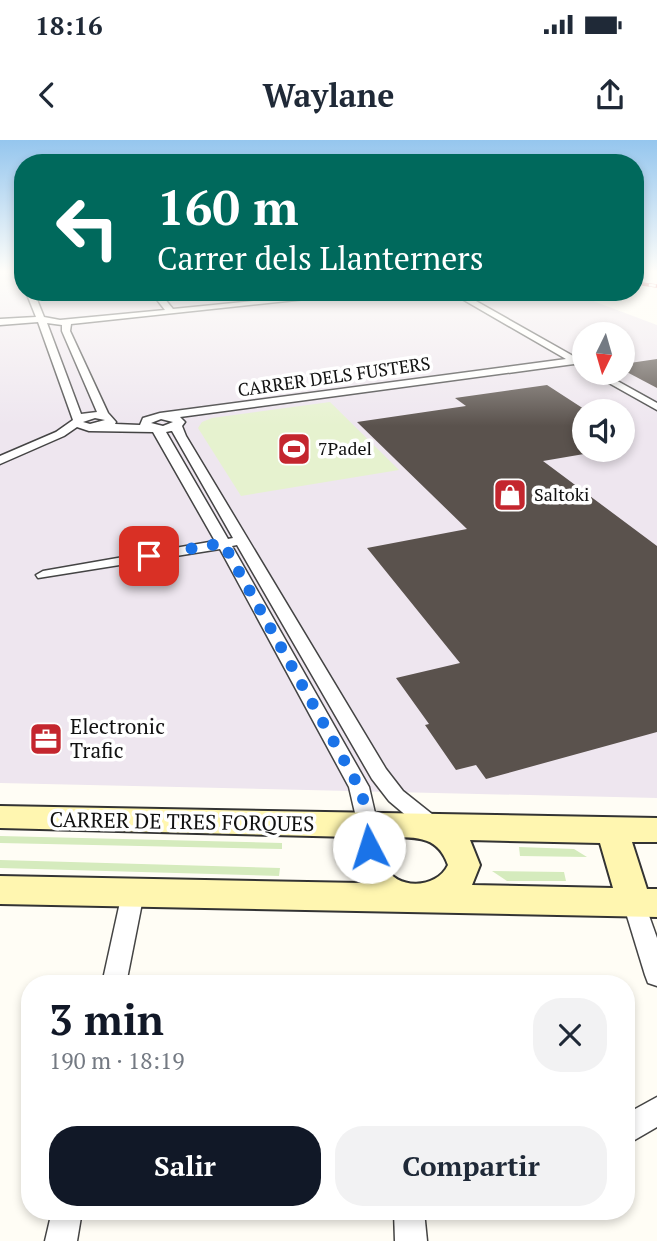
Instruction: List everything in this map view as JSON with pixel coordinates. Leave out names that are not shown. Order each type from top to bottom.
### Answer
[{"type":"main road","name":"CARRER DE TRES FORQUES","points":[[0,817],[435,828],[657,830]]},
{"type":"main road","points":[[368,826],[369,869],[377,883],[393,892],[418,899],[441,895],[456,886],[462,871],[459,847],[449,836],[435,828]]},
{"type":"main road","points":[[0,890],[646,903],[613,831]]},
{"type":"street","points":[[43,323],[77,421],[94,428]]},
{"type":"street","points":[[0,460],[39,443],[111,422],[66,331],[68,323]]},
{"type":"street","points":[[509,323],[572,359]]},
{"type":"street","name":"CARRER DELS FUSTERS","points":[[94,428],[164,423],[223,410],[572,365]]},
{"type":"street","points":[[618,385],[657,407]]},
{"type":"street","name":"CARRER DELS FUSTERS","points":[[39,443],[90,415],[164,423]]},
{"type":"street","points":[[164,423],[180,436],[379,774],[396,796],[435,828]]},
{"type":"street","points":[[164,423],[165,439],[359,787],[368,826]]},
{"type":"street","points":[[43,575],[241,540]]},
{"type":"street","points":[[116,975],[133,892]]},
{"type":"street","points":[[646,903],[657,975]]},
{"type":"street","points":[[635,1125],[657,1111]]},
{"type":"street","points":[[61,1241],[65,1220]]},
{"type":"street","points":[[410,1220],[411,1241]]},
{"type":"shaded area","points":[[0,323],[572,323],[572,385],[635,385],[635,323],[657,325],[657,798],[0,783]]},
{"type":"green space","name":"7Padel","points":[[330,402],[399,470],[241,496],[198,428],[202,422],[212,418]]},
{"type":"green space","points":[[0,836],[282,843],[282,849],[0,843]]},
{"type":"green space","points":[[519,847],[574,849],[587,857],[520,856]]},
{"type":"green space","points":[[0,860],[280,868],[279,876],[0,868]]},
{"type":"green space","points":[[492,871],[564,872],[566,881],[507,881]]},
{"type":"building","points":[[657,359],[657,388],[635,376],[635,362]]},
{"type":"building","name":"Saltoki","points":[[547,385],[572,401],[572,456],[543,461],[657,546],[657,732],[486,779],[476,765],[456,770],[425,725],[429,724],[396,678],[460,663],[367,548],[467,529],[357,422],[466,406],[455,398]]},
{"type":"place","name":"7Padel","points":[[294,449]]},
{"type":"place","name":"Saltoki","points":[[510,495]]},
{"type":"place","name":"Electronic Trafic","points":[[46,739]]},
{"type":"route","points":[[149,556],[223,543],[359,787],[365,805],[369,847]]}]
